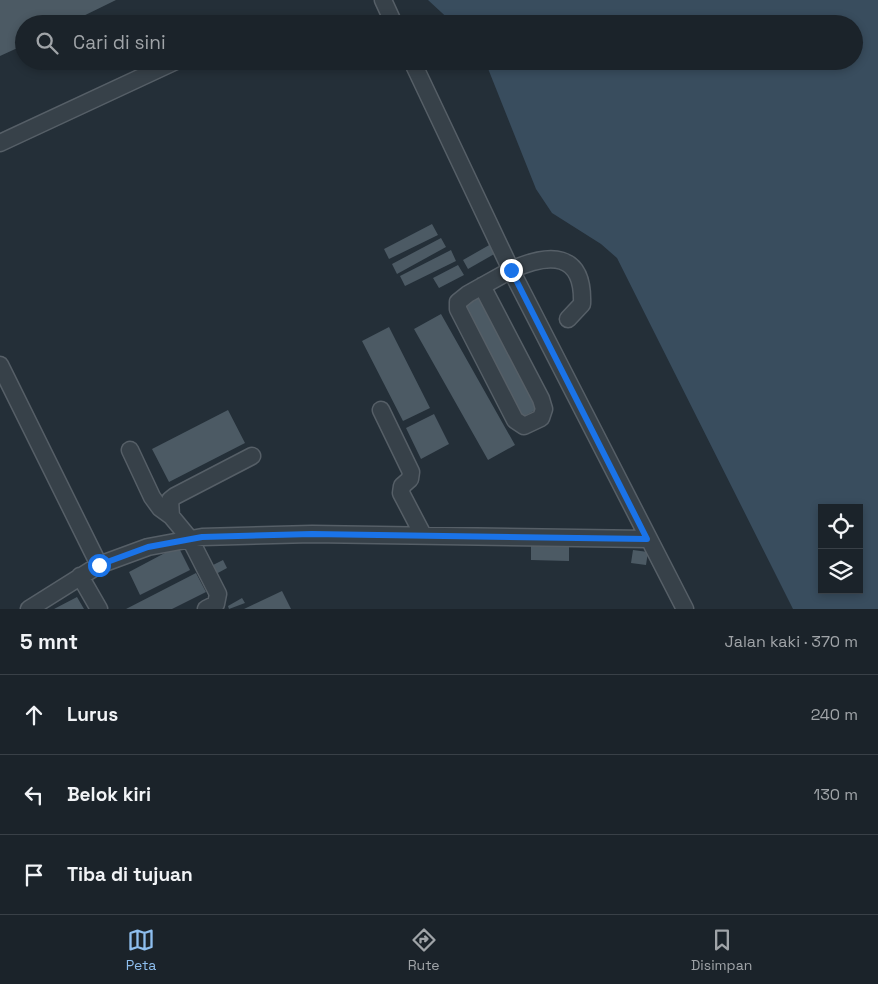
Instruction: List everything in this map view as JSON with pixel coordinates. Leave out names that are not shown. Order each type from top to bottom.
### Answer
[{"type":"lane","points":[[383,0],[390,15]]},
{"type":"lane","points":[[0,143],[157,70]]},
{"type":"lane","points":[[416,70],[511,270],[647,539],[685,609]]},
{"type":"lane","points":[[482,286],[541,399],[544,409],[541,418],[524,426],[515,420],[458,309],[458,302],[482,286],[511,270],[540,260],[564,260],[578,276],[582,288],[582,304],[568,319]]},
{"type":"lane","points":[[0,365],[99,565]]},
{"type":"lane","points":[[382,410],[411,472],[410,479],[402,486],[401,493],[423,535]]},
{"type":"lane","points":[[130,450],[152,498],[160,508],[171,516],[190,539],[218,594],[216,604],[206,609]]},
{"type":"lane","points":[[171,516],[170,500],[175,496],[252,456]]},
{"type":"lane","points":[[29,609],[99,565],[148,547],[190,539],[312,534],[647,539]]},
{"type":"lane","points":[[80,576],[99,609]]},
{"type":"water","points":[[428,0],[878,0],[878,609],[793,609],[617,258],[601,244],[552,213],[536,189],[489,70],[863,70],[863,15],[444,15]]},
{"type":"building","points":[[0,0],[116,0],[85,15],[15,15],[15,49],[0,56]]},
{"type":"building","points":[[432,224],[438,235],[389,259],[384,249]]},
{"type":"building","points":[[441,238],[446,247],[397,274],[392,264]]},
{"type":"building","points":[[491,244],[496,253],[468,269],[463,260]]},
{"type":"building","points":[[451,250],[456,261],[405,286],[400,276]]},
{"type":"building","points":[[458,265],[464,275],[439,288],[433,278]]},
{"type":"building","points":[[482,295],[541,407],[519,419],[460,307]]},
{"type":"building","points":[[441,314],[515,445],[488,460],[414,329]]},
{"type":"building","points":[[389,327],[430,408],[403,421],[362,341]]},
{"type":"building","points":[[228,410],[245,443],[169,482],[152,449]]},
{"type":"building","points":[[434,414],[449,444],[421,459],[406,428]]},
{"type":"building","points":[[178,546],[190,570],[140,595],[129,572]]},
{"type":"building","points":[[531,546],[569,547],[569,561],[531,560]]},
{"type":"building","points":[[633,550],[648,552],[646,565],[631,563]]},
{"type":"building","points":[[223,560],[227,568],[216,574],[211,566]]},
{"type":"building","points":[[196,573],[206,592],[172,609],[126,609]]},
{"type":"building","points":[[282,591],[291,609],[244,609]]},
{"type":"building","points":[[77,597],[84,609],[54,609]]},
{"type":"building","points":[[242,598],[245,603],[229,609],[228,606]]},
{"type":"route","points":[[99,565],[148,547],[202,537],[312,534],[647,539],[511,270]]}]
